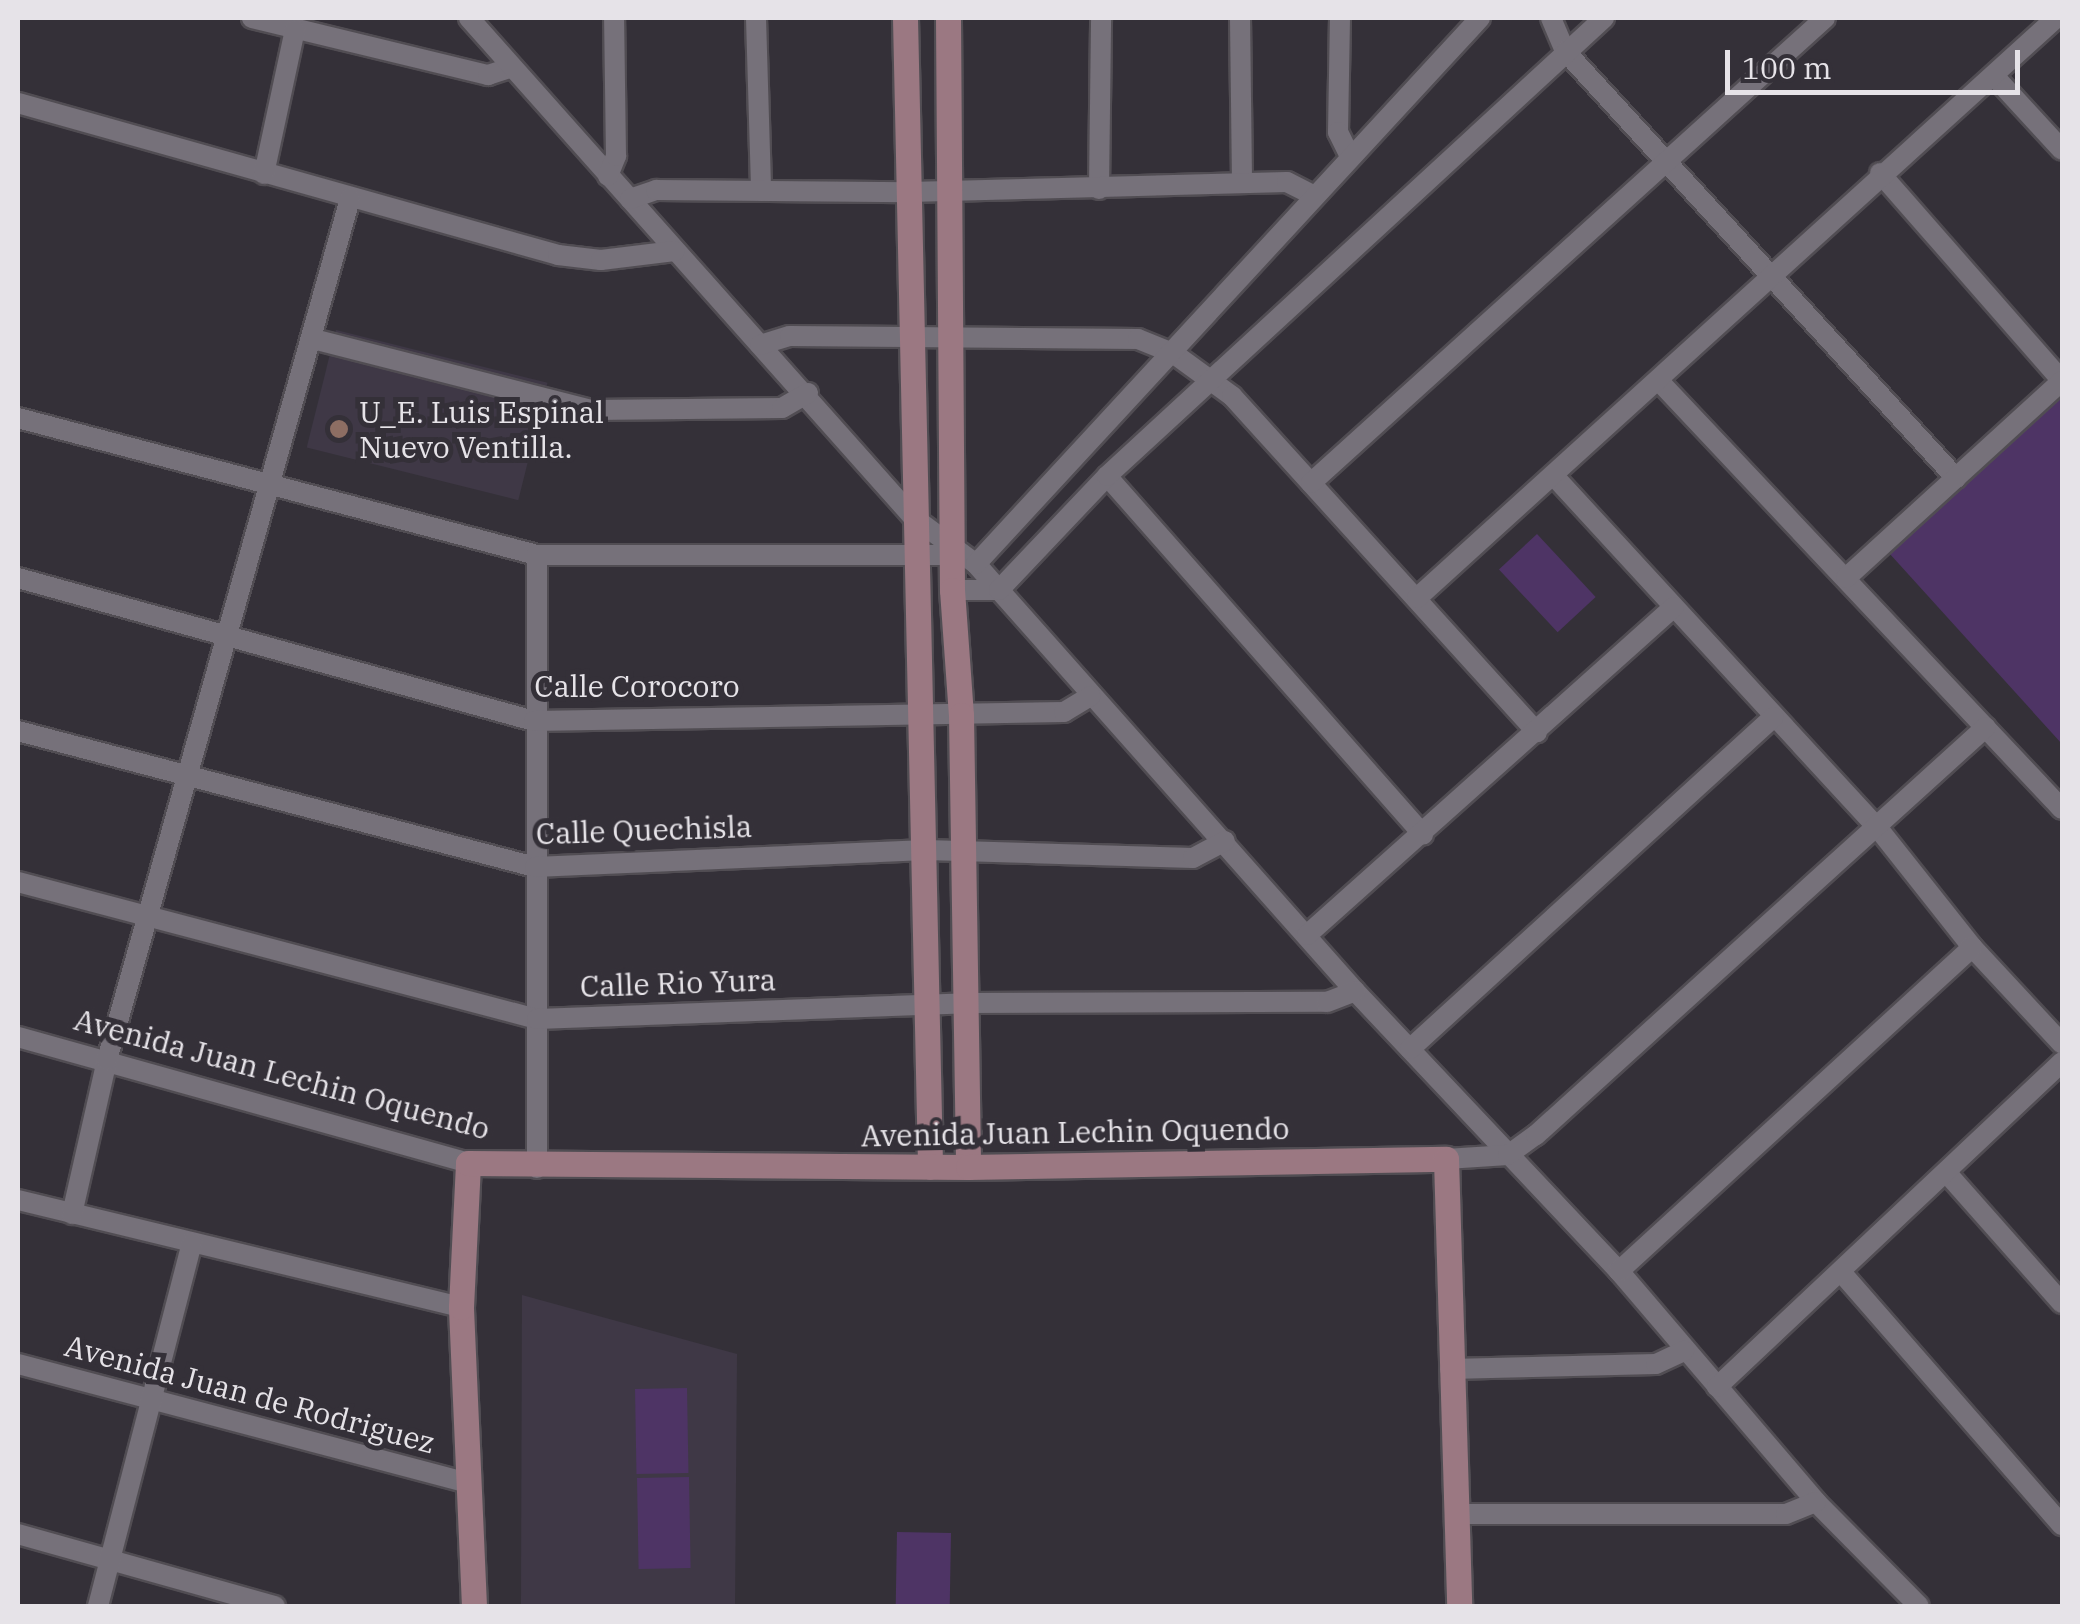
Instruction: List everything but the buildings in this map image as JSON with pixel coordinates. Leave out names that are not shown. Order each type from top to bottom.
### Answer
[{"type":"street","points":[[252,18],[488,75],[512,67]]},
{"type":"street","points":[[468,18],[674,251],[808,393],[914,517],[998,590],[1356,990],[1619,1271],[1816,1502],[1919,1606]]},
{"type":"street","points":[[608,176],[616,156],[614,18]]},
{"type":"street","points":[[756,18],[762,191]]},
{"type":"street","points":[[905,18],[914,517],[930,1004],[930,1168]]},
{"type":"street","points":[[948,18],[950,339],[960,554],[952,590],[961,714],[968,1168]]},
{"type":"street","points":[[1099,189],[1100,18]]},
{"type":"street","points":[[1240,18],[1242,182]]},
{"type":"street","points":[[1340,18],[1338,132],[1348,155]]},
{"type":"street","points":[[18,418],[537,554],[960,554],[1173,352],[1348,155],[1480,18]]},
{"type":"street","points":[[1552,18],[1565,51],[1956,478]]},
{"type":"street","points":[[952,590],[998,590],[1107,476],[1215,381],[1604,18]]},
{"type":"street","points":[[1311,483],[1825,18]]},
{"type":"street","points":[[1417,598],[1880,173],[2056,18]]},
{"type":"street","points":[[264,174],[294,30]]},
{"type":"street","points":[[1994,76],[2062,150]]},
{"type":"street","points":[[18,103],[558,255],[601,260],[674,251]]},
{"type":"street","points":[[1846,578],[2062,381],[1880,173]]},
{"type":"street","points":[[630,199],[656,190],[909,192],[1242,182],[1287,182],[1312,195]]},
{"type":"street","points":[[72,1214],[107,1060],[350,198]]},
{"type":"street","points":[[760,345],[790,336],[1138,339],[1173,352],[1215,381],[1537,732]]},
{"type":"street","points":[[312,339],[560,406],[782,408],[808,393]]},
{"type":"street","points":[[1658,380],[2062,808]]},
{"type":"street","points":[[1107,476],[1423,834]]},
{"type":"street","points":[[1554,476],[1877,827],[1972,947],[2062,1044]]},
{"type":"street","points":[[537,554],[537,1168]]},
{"type":"street","name":"Calle Corocoro","points":[[18,578],[534,721],[1064,712],[1091,696]]},
{"type":"street","points":[[1307,935],[1674,606]]},
{"type":"street","points":[[1410,1049],[1773,718]]},
{"type":"street","points":[[1508,1155],[1986,726]]},
{"type":"street","name":"Calle Quechisla","points":[[18,731],[535,867],[926,850],[1193,858],[1225,841]]},
{"type":"street","name":"Calle Rio Yura","points":[[18,882],[537,1019],[967,1003],[1328,1002],[1356,990]]},
{"type":"street","points":[[1619,1271],[1972,947]]},
{"type":"street","name":"Avenida Juan Lechin Oquendo","points":[[18,1037],[468,1162],[537,1168],[968,1168],[1508,1155]]},
{"type":"street","points":[[1717,1386],[2062,1062]]},
{"type":"street","points":[[1446,1158],[1459,1606]]},
{"type":"street","points":[[468,1162],[461,1307],[474,1606]]},
{"type":"street","points":[[1946,1172],[2062,1304]]},
{"type":"street","points":[[18,1200],[461,1307]]},
{"type":"street","points":[[98,1606],[192,1243]]},
{"type":"street","points":[[1841,1272],[2062,1526]]},
{"type":"street","points":[[1450,1368],[1656,1364],[1684,1350]]},
{"type":"street","name":"Avenida Juan de Rodriguez","points":[[18,1364],[468,1483]]},
{"type":"street","points":[[1455,1514],[1786,1514],[1816,1502]]},
{"type":"street","points":[[18,1534],[275,1606]]},
{"type":"shaded area","points":[[336,330],[548,383],[518,500],[307,447]]},
{"type":"shaded area","points":[[2062,397],[2062,744],[1889,553]]},
{"type":"shaded area","points":[[1537,534],[1596,597],[1558,632],[1499,569]]},
{"type":"shaded area","points":[[522,1295],[737,1354],[735,1606],[521,1606]]},
{"type":"shaded area","points":[[687,1388],[688,1473],[636,1474],[635,1389]]},
{"type":"shaded area","points":[[689,1477],[691,1568],[639,1569],[637,1478]]},
{"type":"shaded area","points":[[897,1532],[951,1533],[950,1606],[896,1606]]},
{"type":"place","name":"U_E. Luis Espinal Nuevo Ventilla.","points":[[339,429]]}]
